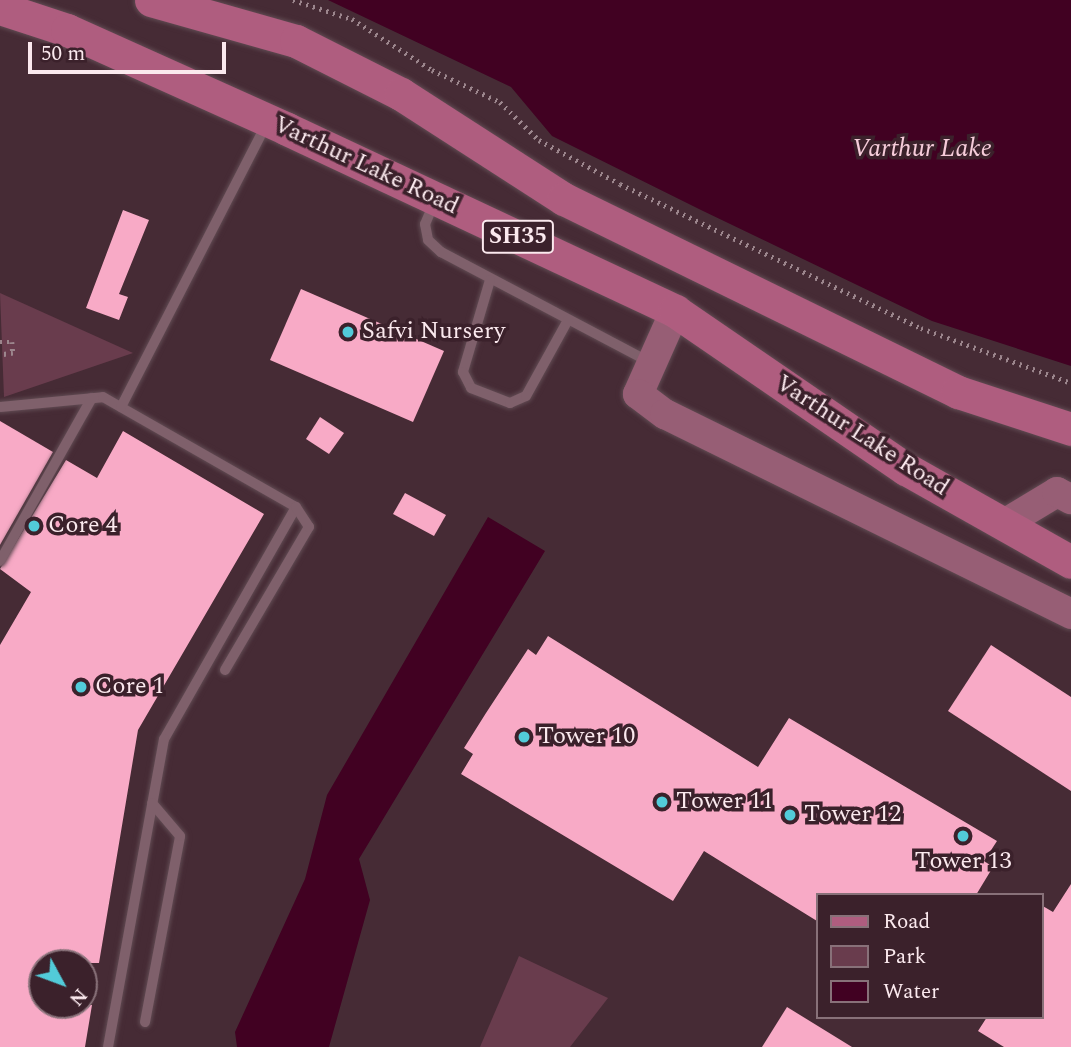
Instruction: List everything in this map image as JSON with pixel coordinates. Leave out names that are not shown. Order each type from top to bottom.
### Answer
[{"type":"main road","name":"SH35","points":[[151,0],[296,41],[401,94],[576,205],[958,392],[1071,429]]},
{"type":"main road","name":"Varthur Lake Road","points":[[0,8],[67,30],[268,120],[675,311],[906,469],[1071,562]]},
{"type":"street","points":[[675,311],[638,394],[665,414],[1071,614]]},
{"type":"street","points":[[1004,524],[1057,492],[1071,499]]},
{"type":"lane","points":[[121,407],[268,120]]},
{"type":"lane","points":[[436,198],[425,224],[428,240],[490,280],[652,363]]},
{"type":"lane","points":[[490,280],[463,372],[471,388],[510,403],[526,397],[568,320]]},
{"type":"lane","points":[[0,561],[92,398]]},
{"type":"lane","points":[[0,407],[92,398],[121,407],[296,507],[309,527],[225,670]]},
{"type":"lane","points":[[108,1047],[164,739],[296,507]]},
{"type":"lane","points":[[145,1022],[180,836],[152,803]]},
{"type":"path","points":[[293,0],[352,19],[432,70],[500,102],[539,140],[620,184],[921,328],[1071,383]]},
{"type":"path","points":[[0,342],[12,342],[13,353],[0,355]]},
{"type":"green space","points":[[0,293],[133,353],[4,397]]},
{"type":"green space","points":[[519,956],[608,998],[570,1047],[480,1047]]},
{"type":"water","name":"Varthur Lake","points":[[328,0],[1071,0],[1071,366],[932,321],[701,210],[552,136],[511,87]]},
{"type":"water","points":[[488,517],[545,551],[359,859],[370,900],[329,1047],[237,1047],[235,1032],[305,879],[327,795]]},
{"type":"building","points":[[123,210],[149,220],[119,294],[128,297],[119,320],[86,308]]},
{"type":"building","points":[[301,289],[444,351],[413,422],[270,360]]},
{"type":"building","points":[[320,417],[344,433],[329,454],[306,439]]},
{"type":"building","points":[[0,421],[53,452],[0,545]]},
{"type":"building","name":"Core 1","points":[[123,431],[264,514],[138,730],[99,963],[98,949],[28,949],[28,1019],[90,1019],[85,1047],[0,1047],[0,645],[31,592],[0,569],[66,460],[97,478]]},
{"type":"building","points":[[405,493],[446,515],[434,536],[393,514]]},
{"type":"building","points":[[548,636],[758,767],[789,718],[997,841],[984,861],[993,867],[977,893],[816,893],[816,920],[704,851],[673,901],[461,774],[473,754],[464,748],[486,713],[528,649],[536,655]]},
{"type":"building","points":[[991,645],[1071,697],[1071,791],[948,711]]},
{"type":"building","points":[[1071,884],[1071,1047],[1004,1047],[978,1031],[986,1019],[1043,1019],[1043,906],[1053,912]]},
{"type":"building","points":[[787,1007],[852,1047],[762,1047]]},
{"type":"place","name":"Safvi Nursery","points":[[348,332]]},
{"type":"place","name":"Core 4","points":[[34,526]]},
{"type":"place","name":"Core 1","points":[[81,687]]},
{"type":"place","name":"Tower 10","points":[[524,737]]},
{"type":"place","name":"Tower 11","points":[[662,802]]},
{"type":"place","name":"Tower 12","points":[[790,815]]},
{"type":"place","name":"Tower 13","points":[[963,836]]}]
